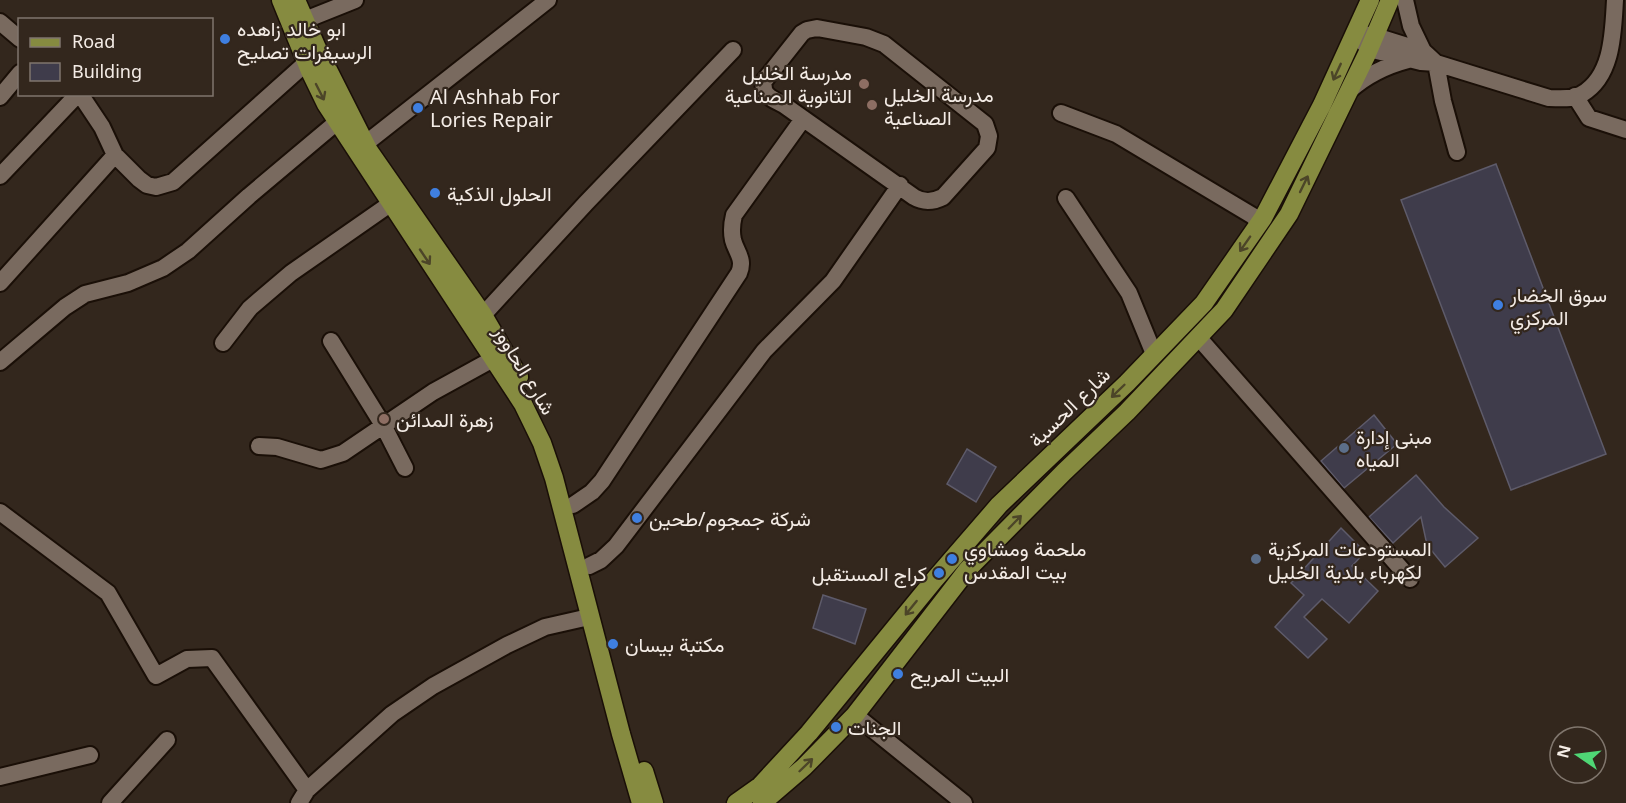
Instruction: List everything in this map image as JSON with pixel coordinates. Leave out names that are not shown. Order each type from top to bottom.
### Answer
[{"type":"main road","name":"شارع الحاووز","points":[[281,0],[306,63],[326,104],[523,404],[542,443],[554,478],[589,617],[641,803]]},
{"type":"main road","name":"شارع الحاووز","points":[[296,0],[365,144],[483,315],[554,444],[573,505],[616,672],[654,803]]},
{"type":"main road","name":"شارع الحسبة","points":[[736,803],[759,786],[809,733],[999,505],[1204,303],[1260,222],[1322,105],[1370,0]]},
{"type":"main road","points":[[762,803],[804,767],[855,715],[968,569],[1127,412],[1224,310],[1289,214],[1390,0]]},
{"type":"street","points":[[305,20],[355,0]]},
{"type":"street","points":[[1405,0],[1417,55]]},
{"type":"street","points":[[1355,33],[1372,42],[1549,98],[1575,96],[1581,95],[1593,85],[1605,68],[1612,40],[1615,0]]},
{"type":"street","points":[[365,144],[543,2]]},
{"type":"street","points":[[0,22],[18,37]]},
{"type":"street","points":[[817,28],[866,37],[884,44],[982,121],[989,136],[987,148],[946,194],[939,199],[926,201],[918,199],[803,119],[784,105],[769,98],[763,88],[764,81],[802,33],[817,28]]},
{"type":"street","points":[[483,315],[586,202],[733,50]]},
{"type":"street","points":[[1349,91],[1378,70],[1417,55]]},
{"type":"street","points":[[80,96],[102,127],[115,155],[147,184],[156,187],[169,184],[306,63]]},
{"type":"street","points":[[1436,63],[1443,101],[1457,152]]},
{"type":"street","points":[[0,98],[18,76]]},
{"type":"street","points":[[0,176],[77,96]]},
{"type":"street","points":[[1575,96],[1589,118],[1604,125],[1626,130]]},
{"type":"street","points":[[1061,113],[1116,134],[1260,222]]},
{"type":"street","points":[[573,505],[592,492],[602,481],[739,273],[741,259],[731,231],[734,215],[803,119]]},
{"type":"street","points":[[0,362],[85,294],[128,283],[154,272],[188,251],[337,122]]},
{"type":"street","points":[[0,283],[115,155]]},
{"type":"street","points":[[589,566],[601,560],[616,546],[764,351],[833,281],[900,185]]},
{"type":"street","points":[[1066,198],[1129,293],[1154,354]]},
{"type":"street","points":[[223,343],[250,308],[291,273],[390,204]]},
{"type":"street","points":[[1198,337],[1410,579]]},
{"type":"street","points":[[331,341],[383,424],[405,468]]},
{"type":"street","points":[[259,446],[277,447],[321,460],[343,453],[433,392],[493,359]]},
{"type":"street","points":[[0,512],[108,593],[156,676],[187,659],[212,658],[303,796],[392,714],[433,686],[544,627],[589,617]]},
{"type":"street","points":[[855,715],[964,803]]},
{"type":"street","points":[[110,803],[167,740]]},
{"type":"street","points":[[0,777],[90,755]]},
{"type":"building","points":[[1496,164],[1606,454],[1511,490],[1401,200]]},
{"type":"building","points":[[1374,415],[1397,444],[1344,488],[1321,461]]},
{"type":"building","points":[[967,449],[996,467],[976,502],[947,484]]},
{"type":"building","points":[[1416,475],[1444,507],[1478,538],[1445,567],[1427,545],[1421,517],[1393,543],[1369,517]]},
{"type":"building","points":[[1341,528],[1365,552],[1352,566],[1378,591],[1349,623],[1322,599],[1304,617],[1327,639],[1308,658],[1275,627],[1304,595],[1291,583]]},
{"type":"building","points":[[823,595],[866,609],[855,644],[813,628]]},
{"type":"place","name":"ابو خالد زاهده الرسيفرات تصليح","points":[[225,39]]},
{"type":"place","name":"مدرسة الخليل الثانوية الصناعية","points":[[864,84]]},
{"type":"place","name":"مدرسة الخليل الصناعية","points":[[872,105]]},
{"type":"place","name":"Al Ashhab For Lories Repair","points":[[418,108]]},
{"type":"place","name":"الحلول الذكية","points":[[435,193]]},
{"type":"place","name":"سوق الخضار المركزي","points":[[1498,305]]},
{"type":"place","name":"زهرة المدائن","points":[[384,419]]},
{"type":"place","name":"مبنى إدارة المياه","points":[[1344,448]]},
{"type":"place","name":"شركة جمجوم/طحين","points":[[637,518]]},
{"type":"place","name":"ملحمة ومشاوي بيت المقدس","points":[[952,559]]},
{"type":"place","name":"المستودعات المركزية لكهرباء بلدية الخليل","points":[[1256,559]]},
{"type":"place","name":"كراج المستقبل","points":[[939,573]]},
{"type":"place","name":"مكتبة بيسان","points":[[613,644]]},
{"type":"place","name":"البيت المريح","points":[[898,674]]},
{"type":"place","name":"الجنات","points":[[836,727]]}]
